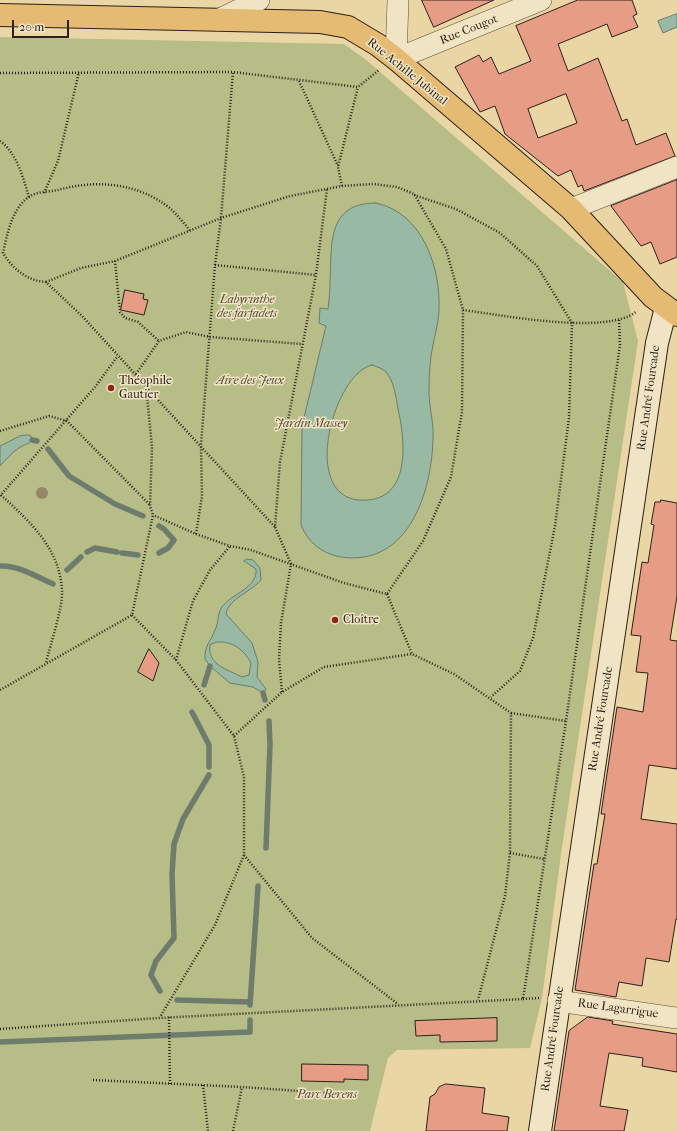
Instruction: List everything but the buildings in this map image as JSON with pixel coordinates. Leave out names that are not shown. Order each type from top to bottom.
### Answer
[{"type":"main road","name":"Rue Achille Jubinal","points":[[0,15],[320,22],[348,27],[378,45],[396,59],[571,209],[666,307]]},
{"type":"street","points":[[218,20],[259,0]]},
{"type":"street","points":[[396,59],[398,0]]},
{"type":"street","name":"Rue Cougot","points":[[396,59],[541,0]]},
{"type":"street","points":[[571,209],[677,167]]},
{"type":"street","name":"Rue André Fourcade","points":[[540,1131],[558,1001],[657,343],[666,307]]},
{"type":"street","name":"Rue Lagarrigue","points":[[558,1001],[677,1018]]},
{"type":"path","points":[[44,193],[58,161],[79,72]]},
{"type":"path","points":[[0,74],[79,72],[233,72],[358,87]]},
{"type":"path","points":[[196,534],[202,496],[201,445],[215,265],[221,218],[233,72]]},
{"type":"path","points":[[338,166],[358,87],[372,74]]},
{"type":"path","points":[[299,81],[338,166],[342,186]]},
{"type":"path","points":[[0,141],[6,145],[19,167],[29,197]]},
{"type":"path","points":[[191,232],[170,209],[142,192],[120,186],[79,184],[44,193],[37,193],[29,197],[18,209],[8,232],[1,254],[20,273],[38,282],[46,282],[81,268],[115,261],[191,232],[221,218],[290,196],[342,186],[373,184],[391,186],[456,209],[500,233],[537,266],[572,323],[569,418],[555,526],[533,638],[520,671],[491,697]]},
{"type":"path","points":[[275,527],[280,462],[316,274],[327,189]]},
{"type":"path","points":[[387,594],[423,541],[450,477],[462,412],[463,310],[446,249],[414,194]]},
{"type":"path","points":[[115,261],[120,312],[125,318],[138,322],[159,341]]},
{"type":"path","points":[[215,265],[316,274]]},
{"type":"path","points":[[46,282],[82,316],[275,527],[291,564],[281,623],[279,660],[282,692]]},
{"type":"path","points":[[463,310],[572,323],[619,320],[666,307]]},
{"type":"path","points":[[0,1029],[169,1017],[398,1004],[523,999],[566,721],[620,345],[619,320]]},
{"type":"path","points":[[136,374],[159,341],[186,332],[210,337],[302,344]]},
{"type":"path","points":[[46,664],[62,592],[58,569],[50,546],[27,519],[0,496],[96,387],[117,356]]},
{"type":"path","points":[[0,690],[132,615],[153,515],[150,506],[152,447],[146,386]]},
{"type":"path","points":[[0,431],[49,416],[67,421],[150,506]]},
{"type":"path","points":[[153,515],[196,534],[230,546],[251,550],[344,583],[387,594]]},
{"type":"path","points":[[176,660],[193,601],[210,570],[230,546]]},
{"type":"path","points":[[387,594],[412,654]]},
{"type":"path","points":[[132,615],[176,660],[234,736],[244,777],[244,855],[215,924],[159,1018]]},
{"type":"path","points":[[234,736],[282,692],[324,667],[412,654],[454,674],[491,697],[511,713],[566,721]]},
{"type":"path","points":[[478,1000],[505,896],[510,853],[511,713]]},
{"type":"path","points":[[510,853],[544,859]]},
{"type":"path","points":[[244,855],[312,938],[398,1004]]},
{"type":"path","points":[[169,1017],[170,1084]]},
{"type":"path","points":[[93,1080],[242,1087],[357,1095]]},
{"type":"path","points":[[203,1085],[208,1131]]},
{"type":"path","points":[[234,1131],[242,1087]]},
{"type":"green space","name":"Jardin Massey","points":[[0,37],[344,44],[365,59],[623,282],[638,341],[561,854],[542,998],[530,1048],[397,1050],[388,1058],[370,1131],[0,1131]]},
{"type":"shaded area","points":[[677,14],[677,27],[663,33],[658,21]]},
{"type":"shaded area","points":[[376,203],[392,209],[406,218],[417,230],[426,245],[437,277],[439,311],[431,356],[429,378],[429,399],[433,425],[432,459],[428,480],[421,502],[412,521],[400,538],[384,550],[364,557],[341,557],[328,553],[316,546],[308,537],[301,525],[302,426],[326,326],[319,323],[320,308],[328,309],[332,241],[335,229],[340,218],[348,210],[360,205]],"holes":[[[372,365],[386,372],[393,384],[401,423],[403,454],[401,469],[396,482],[388,492],[376,499],[359,500],[341,493],[331,478],[327,457],[329,434],[336,410],[346,389],[358,373]]]},
{"type":"shaded area","points":[[20,436],[31,436],[32,440],[14,452],[0,466],[0,446]]},
{"type":"shaded area","points":[[247,559],[253,560],[260,568],[261,580],[231,604],[226,614],[252,643],[258,662],[257,677],[266,689],[263,693],[253,687],[230,683],[210,666],[205,659],[207,647],[216,627],[219,612],[222,607],[226,602],[248,586],[253,581],[255,576],[256,569],[244,561]],"holes":[[[217,642],[223,642],[237,647],[245,654],[251,663],[249,675],[242,677],[224,669],[215,662],[210,652],[210,645]]]},
{"type":"waterway","points":[[32,440],[37,441]]},
{"type":"waterway","points":[[48,449],[69,476],[115,504],[143,516]]},
{"type":"waterway","points":[[159,526],[164,529],[174,540],[168,548],[159,553]]},
{"type":"waterway","points":[[87,552],[95,548],[117,552]]},
{"type":"waterway","points":[[122,553],[138,555]]},
{"type":"waterway","points":[[67,570],[81,557]]},
{"type":"waterway","points":[[0,566],[20,569],[53,584]]},
{"type":"waterway","points":[[204,685],[210,666]]},
{"type":"waterway","points":[[263,693],[265,700]]},
{"type":"waterway","points":[[192,712],[209,745],[209,767]]},
{"type":"waterway","points":[[266,848],[270,745],[269,721]]},
{"type":"waterway","points":[[160,991],[151,975],[156,961],[174,938],[172,874],[174,844],[183,819],[209,775]]},
{"type":"waterway","points":[[250,1005],[258,886]]},
{"type":"waterway","points":[[177,1000],[250,1002]]},
{"type":"waterway","points":[[0,1042],[250,1032],[250,1020]]},
{"type":"place","name":"Théophile Gautier","points":[[111,388]]},
{"type":"place","name":"Cloître","points":[[335,620]]},
{"type":"park label","name":"Labyrinthe des farfadets","points":[[247,307]]},
{"type":"park label","name":"Aire des Jeux","points":[[250,381]]},
{"type":"park label","name":"Parc Berens","points":[[327,1095]]}]
